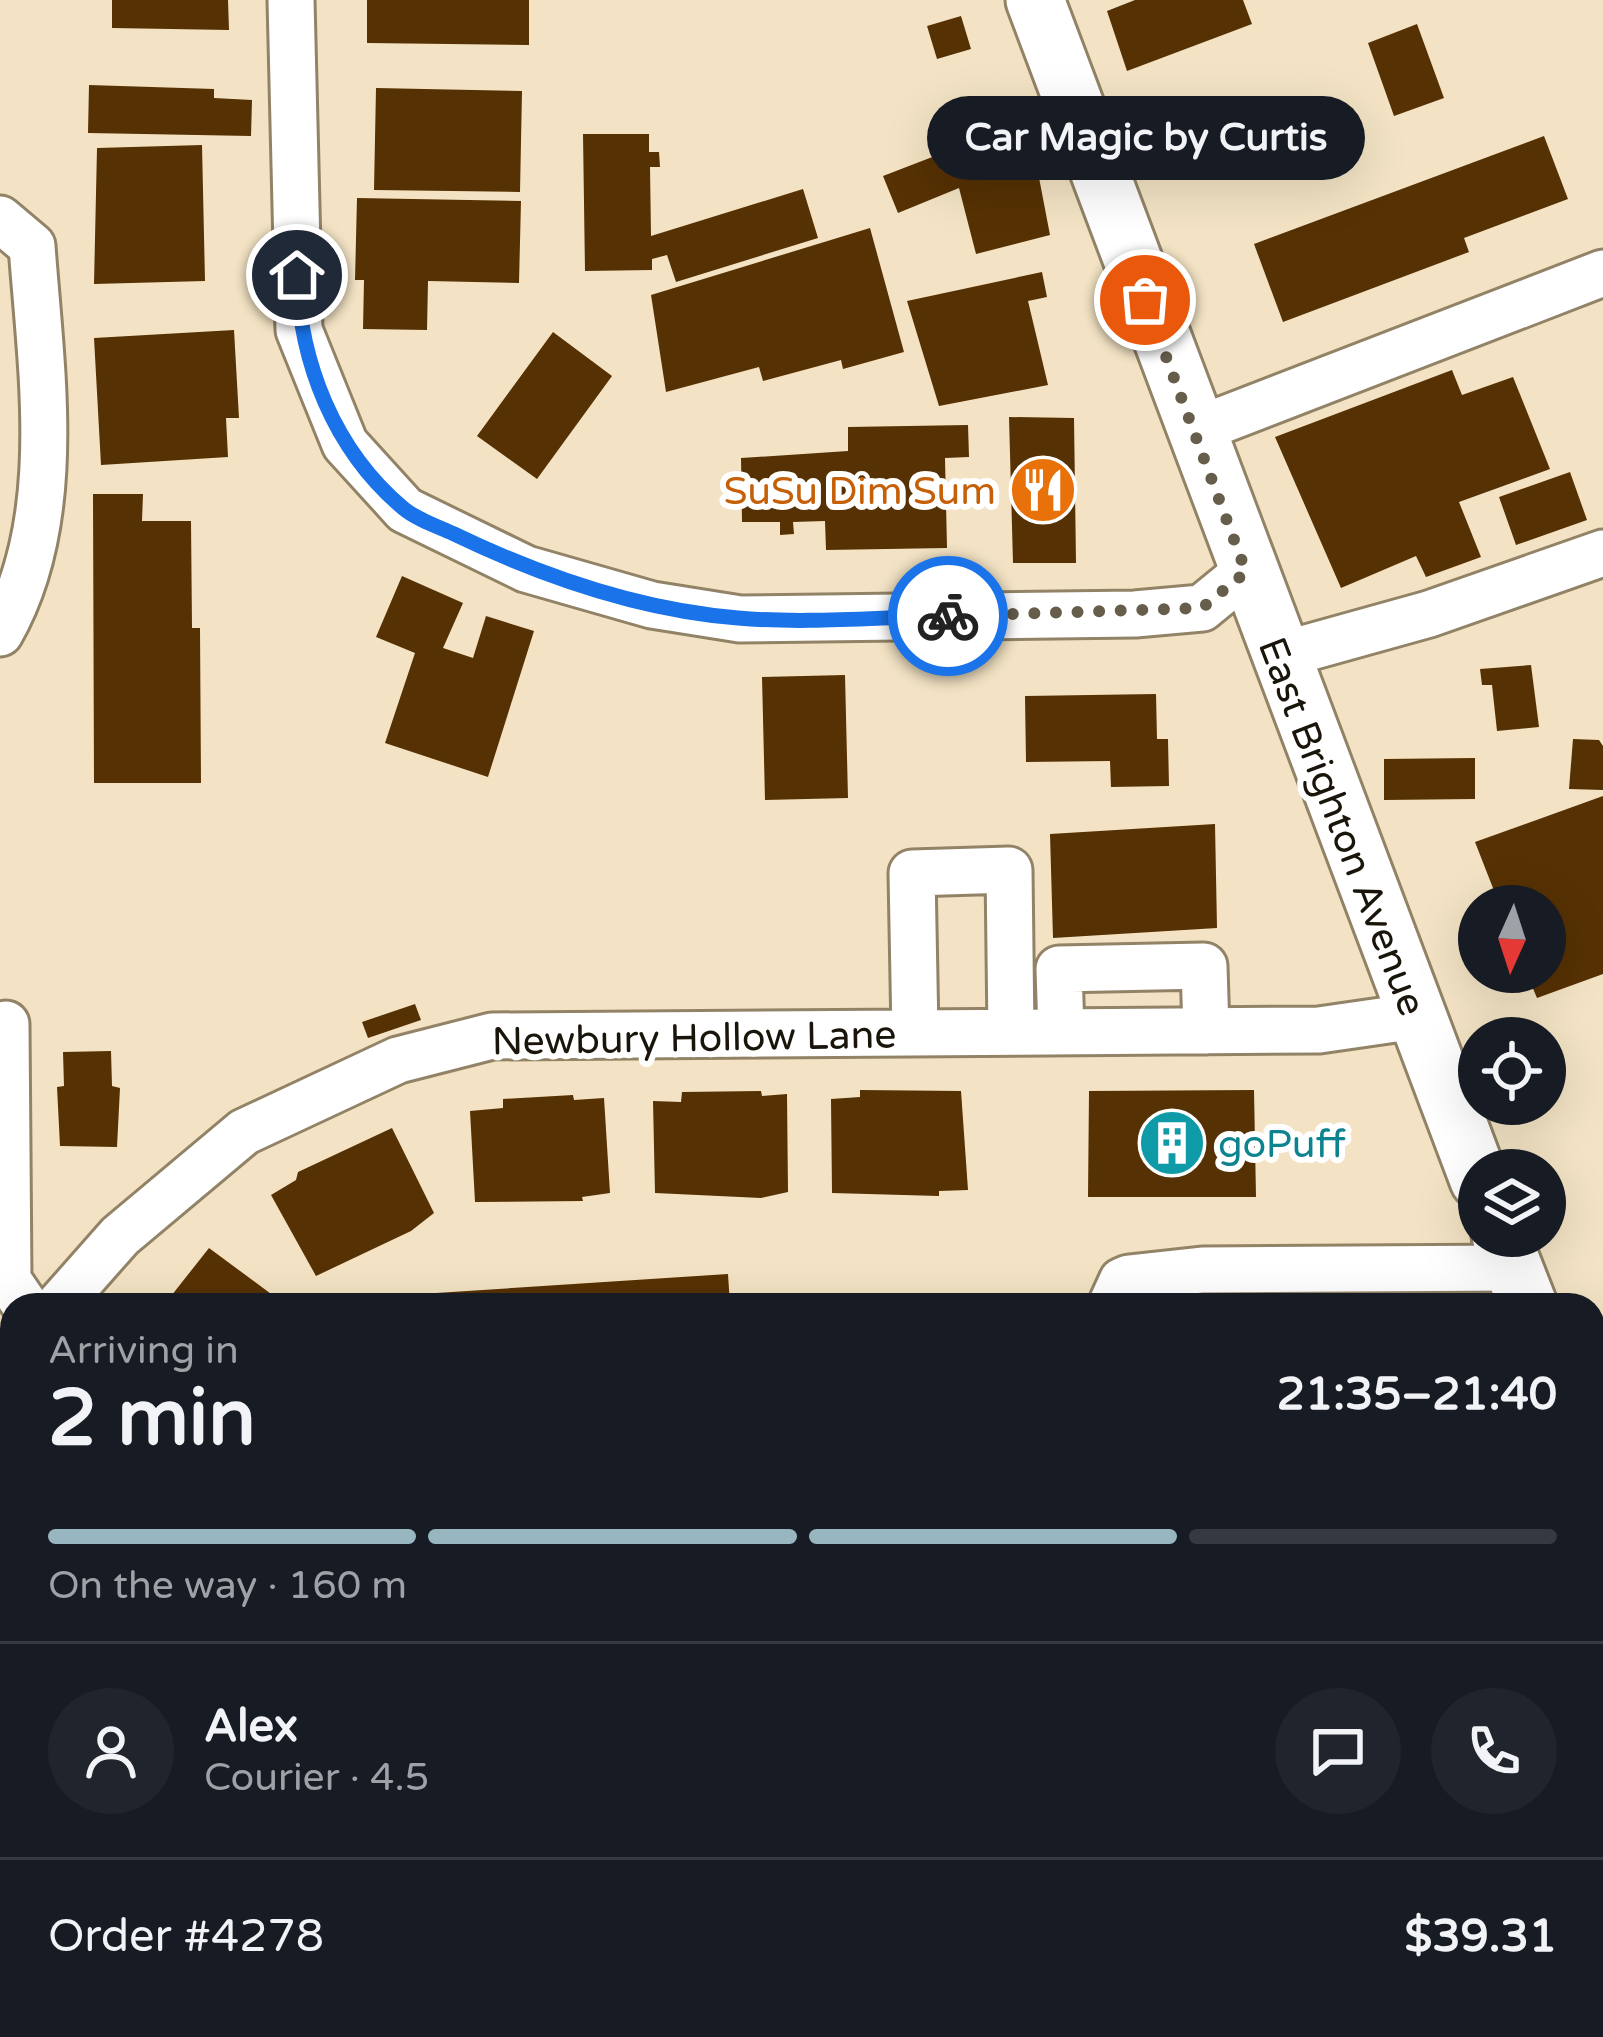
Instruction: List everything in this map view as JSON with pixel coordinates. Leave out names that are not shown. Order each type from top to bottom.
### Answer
[{"type":"main road","name":"East Brighton Avenue","points":[[1034,0],[1467,1149]]},
{"type":"street","points":[[291,0],[299,330],[345,444],[405,510],[526,569],[652,605],[740,619],[1202,608],[1246,572]]},
{"type":"street","points":[[0,219],[32,246],[42,389],[19,531],[25,590],[0,633]]},
{"type":"street","points":[[1194,431],[1603,273]]},
{"type":"street","points":[[1278,656],[1429,614],[1603,553]]},
{"type":"street","points":[[915,1033],[911,873],[1010,870],[1011,1032]]},
{"type":"street","points":[[1061,1032],[1060,969],[1204,966],[1206,1031]]},
{"type":"street","name":"Newbury Hollow Lane","points":[[70,1293],[120,1236],[244,1132],[398,1060],[492,1036],[1319,1030],[1416,1016]]},
{"type":"street","points":[[6,1024],[8,1280],[17,1293]]},
{"type":"street","points":[[1117,1293],[1129,1278],[1202,1270],[1514,1270]]},
{"type":"building","points":[[112,0],[228,0],[229,30],[112,28]]},
{"type":"building","points":[[367,0],[529,0],[529,45],[367,43]]},
{"type":"building","points":[[1135,0],[1243,0],[1252,24],[1127,71],[1107,11]]},
{"type":"building","points":[[961,16],[971,49],[937,59],[927,26]]},
{"type":"building","points":[[1417,24],[1444,98],[1394,116],[1368,43]]},
{"type":"building","points":[[89,85],[214,89],[214,98],[252,100],[251,136],[88,133]]},
{"type":"building","points":[[376,88],[522,91],[520,192],[374,190]]},
{"type":"building","points":[[583,134],[649,134],[649,152],[659,152],[660,167],[650,167],[651,236],[803,189],[818,238],[676,282],[667,255],[652,259],[652,270],[585,271]]},
{"type":"building","points":[[992,134],[1007,169],[1036,162],[1050,235],[976,254],[959,188],[898,213],[883,176]]},
{"type":"building","points":[[1544,136],[1568,199],[1464,238],[1469,252],[1283,322],[1254,244]]},
{"type":"building","points":[[202,145],[205,281],[94,284],[97,148]]},
{"type":"building","points":[[357,198],[521,201],[519,283],[428,281],[427,330],[363,329],[364,280],[355,280]]},
{"type":"building","points":[[870,228],[904,352],[843,369],[841,360],[763,381],[759,367],[666,392],[651,295]]},
{"type":"building","points":[[1042,272],[1047,297],[1028,301],[1048,385],[939,406],[907,301]]},
{"type":"building","points":[[234,330],[239,418],[226,418],[228,457],[101,465],[94,338]]},
{"type":"building","points":[[553,332],[612,376],[537,479],[477,436]]},
{"type":"building","points":[[1452,370],[1462,395],[1513,377],[1550,469],[1459,502],[1481,557],[1426,577],[1416,556],[1341,588],[1275,437]]},
{"type":"building","name":"SuSu Dim Sum","points":[[1009,417],[1074,418],[1076,563],[1013,563]]},
{"type":"building","points":[[968,425],[969,457],[945,458],[947,548],[826,550],[825,521],[793,522],[794,534],[780,535],[780,522],[742,522],[741,458],[848,451],[848,427]]},
{"type":"building","points":[[1570,472],[1587,520],[1516,545],[1499,497]]},
{"type":"building","points":[[93,494],[143,494],[142,521],[191,521],[192,628],[200,628],[201,783],[94,783]]},
{"type":"building","points":[[402,576],[463,603],[443,648],[473,658],[486,616],[534,631],[488,777],[385,743],[415,653],[376,637]]},
{"type":"building","points":[[1531,665],[1539,727],[1497,731],[1492,685],[1482,685],[1480,669]]},
{"type":"building","points":[[845,675],[848,798],[765,800],[762,677]]},
{"type":"building","points":[[1156,694],[1157,739],[1168,739],[1169,786],[1111,787],[1110,761],[1026,762],[1025,696]]},
{"type":"building","points":[[1573,739],[1599,740],[1603,746],[1603,790],[1569,789]]},
{"type":"building","points":[[1475,758],[1475,799],[1384,800],[1384,759]]},
{"type":"building","points":[[1603,796],[1603,974],[1566,987],[1566,885],[1492,885],[1475,842]]},
{"type":"building","points":[[1215,824],[1217,928],[1053,938],[1050,834]]},
{"type":"building","points":[[415,1004],[421,1020],[368,1038],[362,1022]]},
{"type":"building","points":[[111,1051],[112,1086],[120,1088],[117,1147],[60,1146],[57,1087],[64,1086],[63,1052]]},
{"type":"building","points":[[860,1090],[961,1091],[968,1190],[939,1191],[939,1196],[832,1193],[831,1099],[860,1097]]},
{"type":"building","name":"goPuff","points":[[1254,1090],[1256,1197],[1088,1197],[1089,1091]]},
{"type":"building","points":[[761,1091],[762,1096],[787,1094],[788,1192],[761,1198],[655,1193],[653,1101],[681,1102],[682,1092]]},
{"type":"building","points":[[573,1095],[574,1100],[604,1098],[610,1193],[582,1197],[583,1201],[475,1202],[470,1111],[503,1108],[503,1099]]},
{"type":"building","points":[[392,1128],[434,1213],[411,1231],[316,1276],[271,1195],[296,1180],[298,1172]]},
{"type":"building","points":[[209,1248],[270,1293],[173,1293]]},
{"type":"building","points":[[728,1274],[729,1293],[436,1293]]},
{"type":"way so far","points":[[948,616],[1136,614],[1202,608],[1246,572],[1145,300]]},
{"type":"place","name":"Car Magic by Curtis","points":[[1145,300]]},
{"type":"place","name":"SuSu Dim Sum","points":[[1043,490]]},
{"type":"place","name":"goPuff","points":[[1172,1143]]},
{"type":"route","points":[[297,275],[299,330],[319,389],[345,444],[405,510],[526,569],[652,605],[740,619],[948,616]]}]
